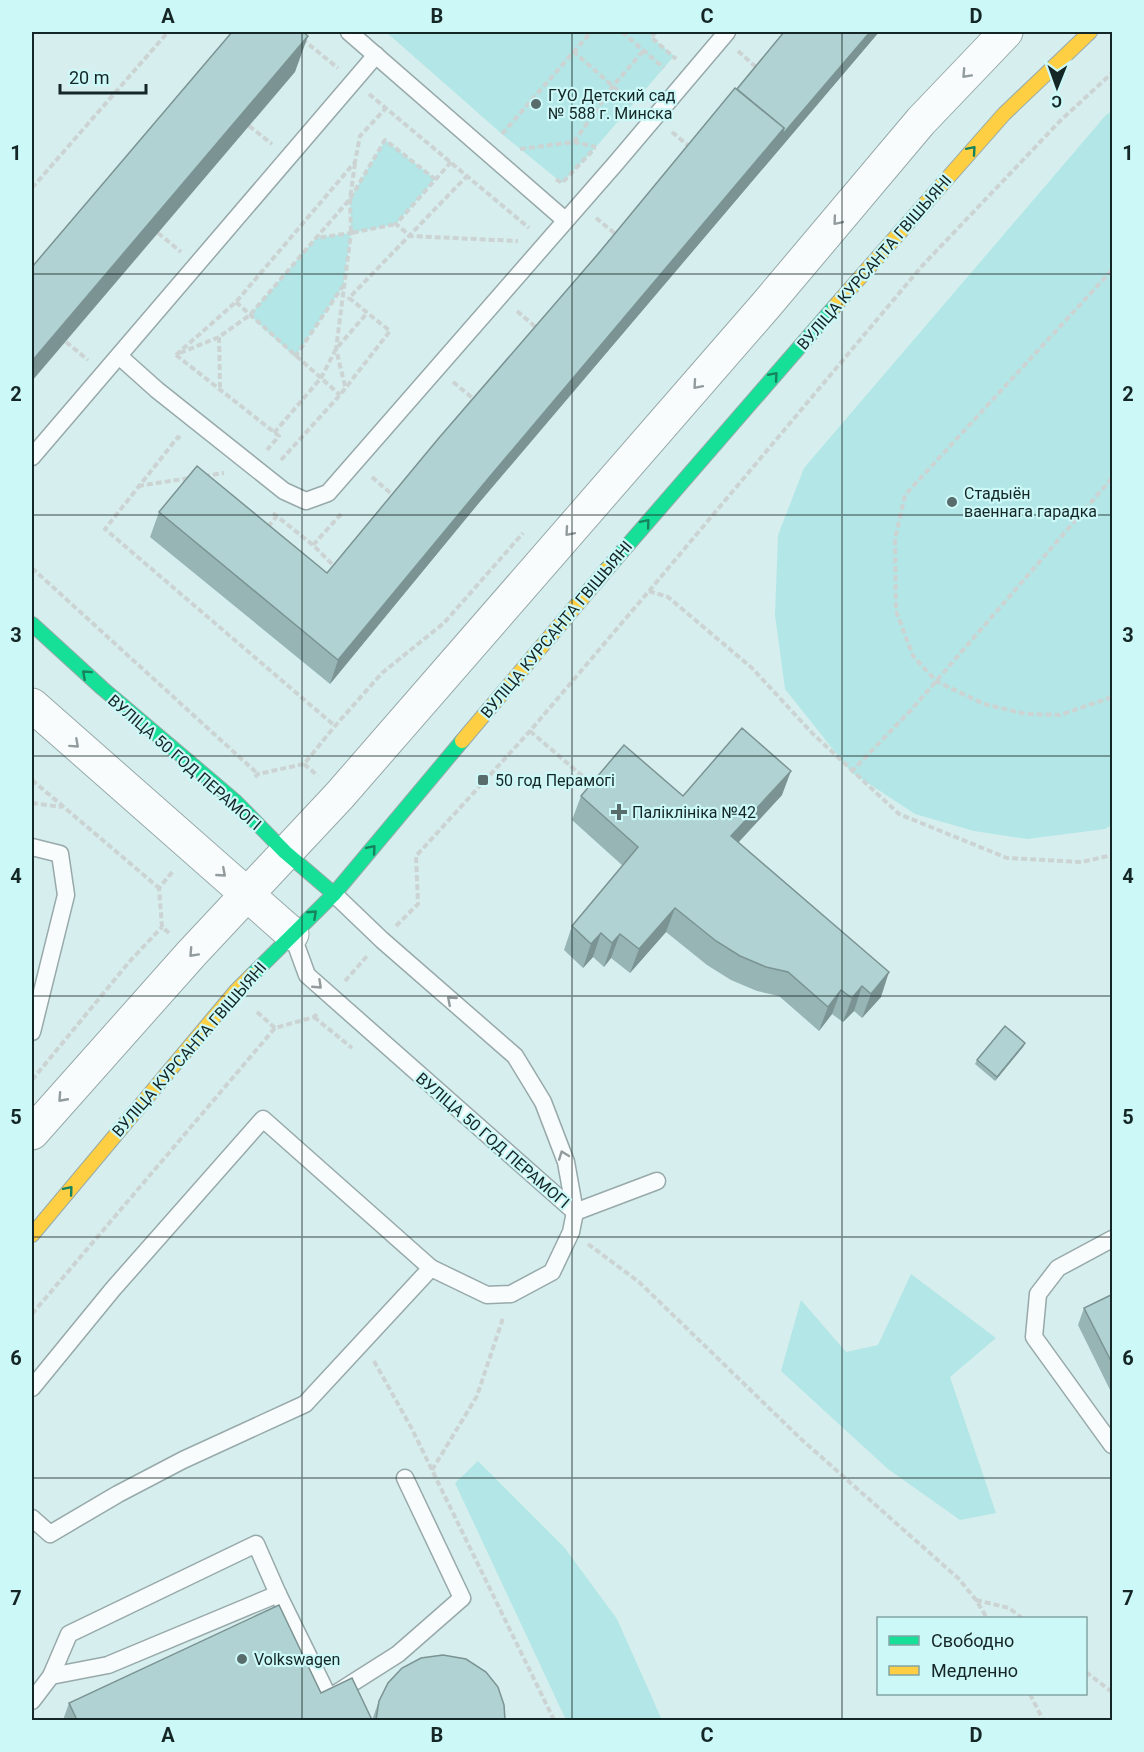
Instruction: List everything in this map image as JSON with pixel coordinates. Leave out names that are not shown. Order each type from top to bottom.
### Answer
[{"type":"street","points":[[32,1133],[192,953],[356,777],[766,304],[921,121],[1006,32]]},
{"type":"street","name":"ВУЛІЦА КУРСАНТА ГВІШЫЯНІ","points":[[32,1235],[236,991],[291,934],[334,894],[665,500],[1004,114],[1090,32]]},
{"type":"street","name":"ВУЛІЦА 50 ГОД ПЕРАМОГІ","points":[[32,624],[102,688],[235,801],[285,852],[334,894]]},
{"type":"street","name":"ВУЛІЦА 50 ГОД ПЕРАМОГІ","points":[[32,705],[291,934]]},
{"type":"lane","points":[[349,32],[565,220]]},
{"type":"lane","points":[[119,356],[157,390],[284,491],[306,501],[328,493],[727,32]]},
{"type":"lane","points":[[32,457],[376,55]]},
{"type":"lane","points":[[32,847],[60,854],[66,895],[32,1032]]},
{"type":"lane","name":"ВУЛІЦА 50 ГОД ПЕРАМОГІ","points":[[334,894],[514,1056],[545,1108],[566,1162],[575,1212]]},
{"type":"lane","name":"ВУЛІЦА 50 ГОД ПЕРАМОГІ","points":[[291,934],[307,975],[575,1212]]},
{"type":"lane","points":[[32,1388],[113,1289],[263,1119],[431,1268],[487,1294],[511,1294],[552,1272],[571,1232],[575,1212],[657,1181]]},
{"type":"lane","points":[[1113,1239],[1058,1268],[1038,1294],[1034,1337],[1113,1445]]},
{"type":"lane","points":[[32,1518],[50,1534],[118,1494],[183,1460],[305,1404],[431,1268]]},
{"type":"lane","points":[[32,1701],[51,1676],[69,1634],[256,1544],[330,1700],[398,1654],[462,1598],[405,1478]]},
{"type":"lane","points":[[51,1676],[108,1665],[278,1594]]},
{"type":"path","points":[[32,189],[168,32]]},
{"type":"path","points":[[294,32],[546,242]]},
{"type":"path","points":[[502,134],[591,32]]},
{"type":"path","points":[[622,32],[664,68],[656,77]]},
{"type":"path","points":[[656,32],[651,37],[674,56],[690,75]]},
{"type":"path","points":[[734,47],[760,71]]},
{"type":"path","points":[[574,142],[613,86],[644,50]]},
{"type":"path","points":[[573,51],[633,104]]},
{"type":"path","points":[[32,1314],[275,1028],[314,1017],[382,939],[418,904],[416,856],[530,731],[922,266],[1061,120],[1113,73]]},
{"type":"path","points":[[626,113],[641,95]]},
{"type":"path","points":[[345,387],[336,349],[351,233],[350,199],[355,162],[360,136],[386,108]]},
{"type":"path","points":[[493,126],[529,156]]},
{"type":"path","points":[[666,126],[694,151]]},
{"type":"path","points":[[554,177],[562,183],[604,139]]},
{"type":"path","points":[[176,355],[219,337],[250,315],[350,199],[385,140],[435,179]]},
{"type":"path","points":[[520,148],[574,142],[596,147]]},
{"type":"path","points":[[176,355],[236,302],[355,162]]},
{"type":"path","points":[[316,238],[396,224],[450,162]]},
{"type":"path","points":[[176,355],[279,436],[267,451],[280,461],[340,395],[390,331],[349,298],[467,176]]},
{"type":"path","points":[[590,213],[621,238]]},
{"type":"path","points":[[396,224],[410,236],[546,242]]},
{"type":"path","points":[[1113,270],[905,495],[895,539],[896,611],[913,656],[936,681],[984,704],[1026,714],[1060,715],[1113,697]]},
{"type":"path","points":[[295,357],[343,286]]},
{"type":"path","points":[[236,302],[340,395]]},
{"type":"path","points":[[511,306],[542,332]]},
{"type":"path","points":[[274,433],[321,378],[336,349],[367,313]]},
{"type":"path","points":[[219,337],[220,388]]},
{"type":"path","points":[[451,380],[480,405]]},
{"type":"path","points":[[187,444],[178,437],[105,529],[335,726],[382,673],[444,623],[529,527]]},
{"type":"path","points":[[214,466],[232,480]]},
{"type":"path","points":[[202,477],[224,473]]},
{"type":"path","points":[[372,476],[398,500]]},
{"type":"path","points":[[138,486],[191,478]]},
{"type":"path","points":[[852,772],[912,709],[1113,478]]},
{"type":"path","points":[[268,509],[314,545],[339,572]]},
{"type":"path","points":[[266,530],[277,516]]},
{"type":"path","points":[[32,568],[258,774]]},
{"type":"path","points":[[649,591],[668,597],[752,668],[852,772],[899,814],[1007,858],[1082,862],[1113,855]]},
{"type":"path","points":[[530,731],[588,781]]},
{"type":"path","points":[[32,780],[159,888]]},
{"type":"path","points":[[32,803],[63,807]]},
{"type":"path","points":[[32,1080],[130,961],[162,927]]},
{"type":"path","points":[[571,1232],[639,1282],[801,1439],[958,1578],[986,1617]]},
{"type":"path","points":[[432,1470],[477,1396],[511,1294]]},
{"type":"path","points":[[363,1342],[412,1429],[554,1720]]},
{"type":"path","points":[[976,1600],[1009,1608],[1021,1617]]},
{"type":"path","points":[[1087,1673],[1113,1692]]},
{"type":"path","points":[[1030,1695],[1043,1720]]},
{"type":"shaded area","name":"ГУО Детский сад № 588 г. Минска","points":[[386,32],[656,32],[651,37],[674,56],[562,183],[502,134]]},
{"type":"shaded area","name":"Стадыён ваеннага гарадка","points":[[1112,111],[1112,825],[1105,829],[1027,839],[974,831],[915,814],[851,772],[785,689],[775,615],[778,535],[804,468],[1106,115]]},
{"type":"shaded area","points":[[385,140],[435,179],[396,224],[351,233],[350,199]]},
{"type":"shaded area","points":[[351,233],[343,286],[295,357],[250,315],[316,238]]},
{"type":"shaded area","points":[[911,1274],[996,1338],[950,1377],[996,1513],[960,1520],[888,1469],[781,1371],[801,1300],[846,1352],[878,1345]]},
{"type":"shaded area","points":[[478,1461],[564,1547],[617,1619],[662,1720],[566,1720],[455,1483]]},
{"type":"building","points":[[232,32],[303,32],[308,36],[32,361],[32,267]]},
{"type":"building","points":[[784,32],[870,32],[782,135],[784,128],[737,89]]},
{"type":"building","points":[[735,88],[784,128],[338,660],[159,512],[197,466],[327,573],[438,439],[598,254]]},
{"type":"building","points":[[742,728],[791,771],[731,836],[889,972],[871,994],[862,986],[852,998],[841,990],[828,1007],[788,972],[766,967],[740,956],[716,941],[675,908],[639,949],[620,934],[612,943],[601,933],[591,944],[572,926],[638,847],[581,796],[624,745],[683,796]]},
{"type":"building","points":[[1005,1026],[1025,1043],[997,1077],[977,1060]]},
{"type":"building","points":[[1113,1294],[1113,1365],[1084,1308]]},
{"type":"building","name":"Volkswagen","points":[[279,1605],[321,1693],[352,1678],[372,1720],[77,1720],[69,1703]]},
{"type":"building","points":[[443,1655],[466,1659],[486,1672],[498,1687],[504,1705],[505,1720],[376,1720],[379,1701],[388,1683],[402,1668],[421,1658]]},
{"type":"traffic: fast","points":[[607,569],[835,306]]},
{"type":"traffic: fast","points":[[32,624],[102,688],[235,801],[285,852],[334,894]]},
{"type":"traffic: fast","points":[[252,975],[334,894],[462,741]]},
{"type":"traffic: slow","points":[[835,306],[1004,114],[1090,32]]},
{"type":"traffic: slow","points":[[462,741],[607,569]]},
{"type":"traffic: slow","points":[[32,1235],[236,991],[252,975]]},
{"type":"place","name":"ГУО Детский сад № 588 г. Минска","points":[[536,104]]},
{"type":"place","name":"Стадыён ваеннага гарадка","points":[[952,502]]},
{"type":"place","name":"50 год Перамогі","points":[[483,780]]},
{"type":"place","name":"Паліклініка №42","points":[[619,812]]},
{"type":"place","name":"Volkswagen","points":[[242,1659]]}]
